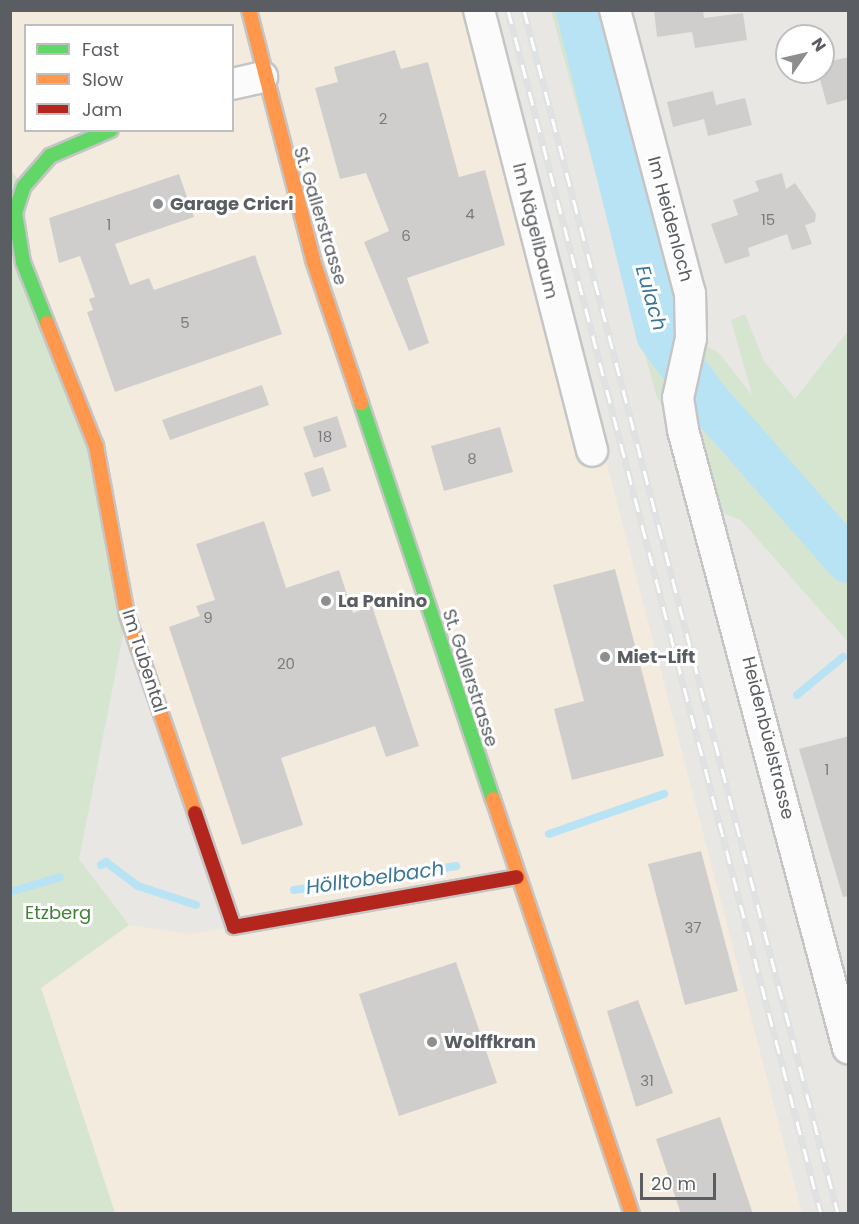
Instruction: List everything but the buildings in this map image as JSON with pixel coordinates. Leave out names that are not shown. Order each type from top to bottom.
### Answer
[{"type":"main road","name":"St. Gallerstrasse","points":[[249,10],[262,76],[313,260],[517,877],[632,1214]]},
{"type":"main road","name":"Im Tubental","points":[[106,132],[50,156],[24,186],[15,213],[23,261],[96,446],[127,615],[234,927],[517,877]]},
{"type":"street","name":"Im Nägelibaum","points":[[479,10],[592,451]]},
{"type":"street","name":"Im Heidenloch","points":[[615,10],[690,292],[691,338],[678,398],[683,430]]},
{"type":"street","points":[[234,83],[262,76]]},
{"type":"street","name":"Heidenbüelstrasse","points":[[683,430],[849,1048]]},
{"type":"shaded area","points":[[10,11],[489,11],[802,1213],[115,1213],[41,988],[129,925],[190,934],[234,927],[32,286],[24,186],[11,170]]},
{"type":"green space","points":[[551,11],[615,11],[691,338],[719,353],[752,395],[731,320],[745,314],[764,361],[795,399],[848,331],[848,642],[741,520],[706,507],[683,430],[657,398]]},
{"type":"green space","name":"Etzberg","points":[[10,170],[24,186],[15,213],[96,446],[127,615],[79,859],[129,925],[41,988],[115,1213],[11,1213]]},
{"type":"waterway","name":"Eulach","points":[[578,10],[658,334],[705,398],[848,560]]},
{"type":"waterway","name":"Hölltobelbach","points":[[797,695],[843,657]]},
{"type":"waterway","name":"Hölltobelbach","points":[[549,834],[664,794]]},
{"type":"waterway","name":"Hölltobelbach","points":[[101,865],[106,862],[138,886],[196,905]]},
{"type":"waterway","name":"Hölltobelbach","points":[[294,890],[456,866]]},
{"type":"waterway","name":"Hölltobelbach","points":[[10,892],[60,877]]},
{"type":"railway","points":[[508,10],[821,1214]]},
{"type":"railway","points":[[524,10],[838,1214]]},
{"type":"traffic: fast","points":[[47,323],[23,262],[15,213],[24,186],[50,156],[106,132]]},
{"type":"traffic: fast","points":[[361,403],[493,799]]},
{"type":"traffic: slow","points":[[249,10],[313,260],[361,403]]},
{"type":"traffic: slow","points":[[47,323],[96,446],[127,615],[195,813]]},
{"type":"traffic: slow","points":[[493,799],[632,1214]]},
{"type":"traffic: jam","points":[[195,813],[234,927],[517,877]]},
{"type":"place","name":"Garage Cricri","points":[[158,204]]},
{"type":"place","name":"La Panino","points":[[326,601]]},
{"type":"place","name":"Miet-Lift","points":[[605,657]]},
{"type":"place","name":"Wolffkran","points":[[432,1042]]}]
